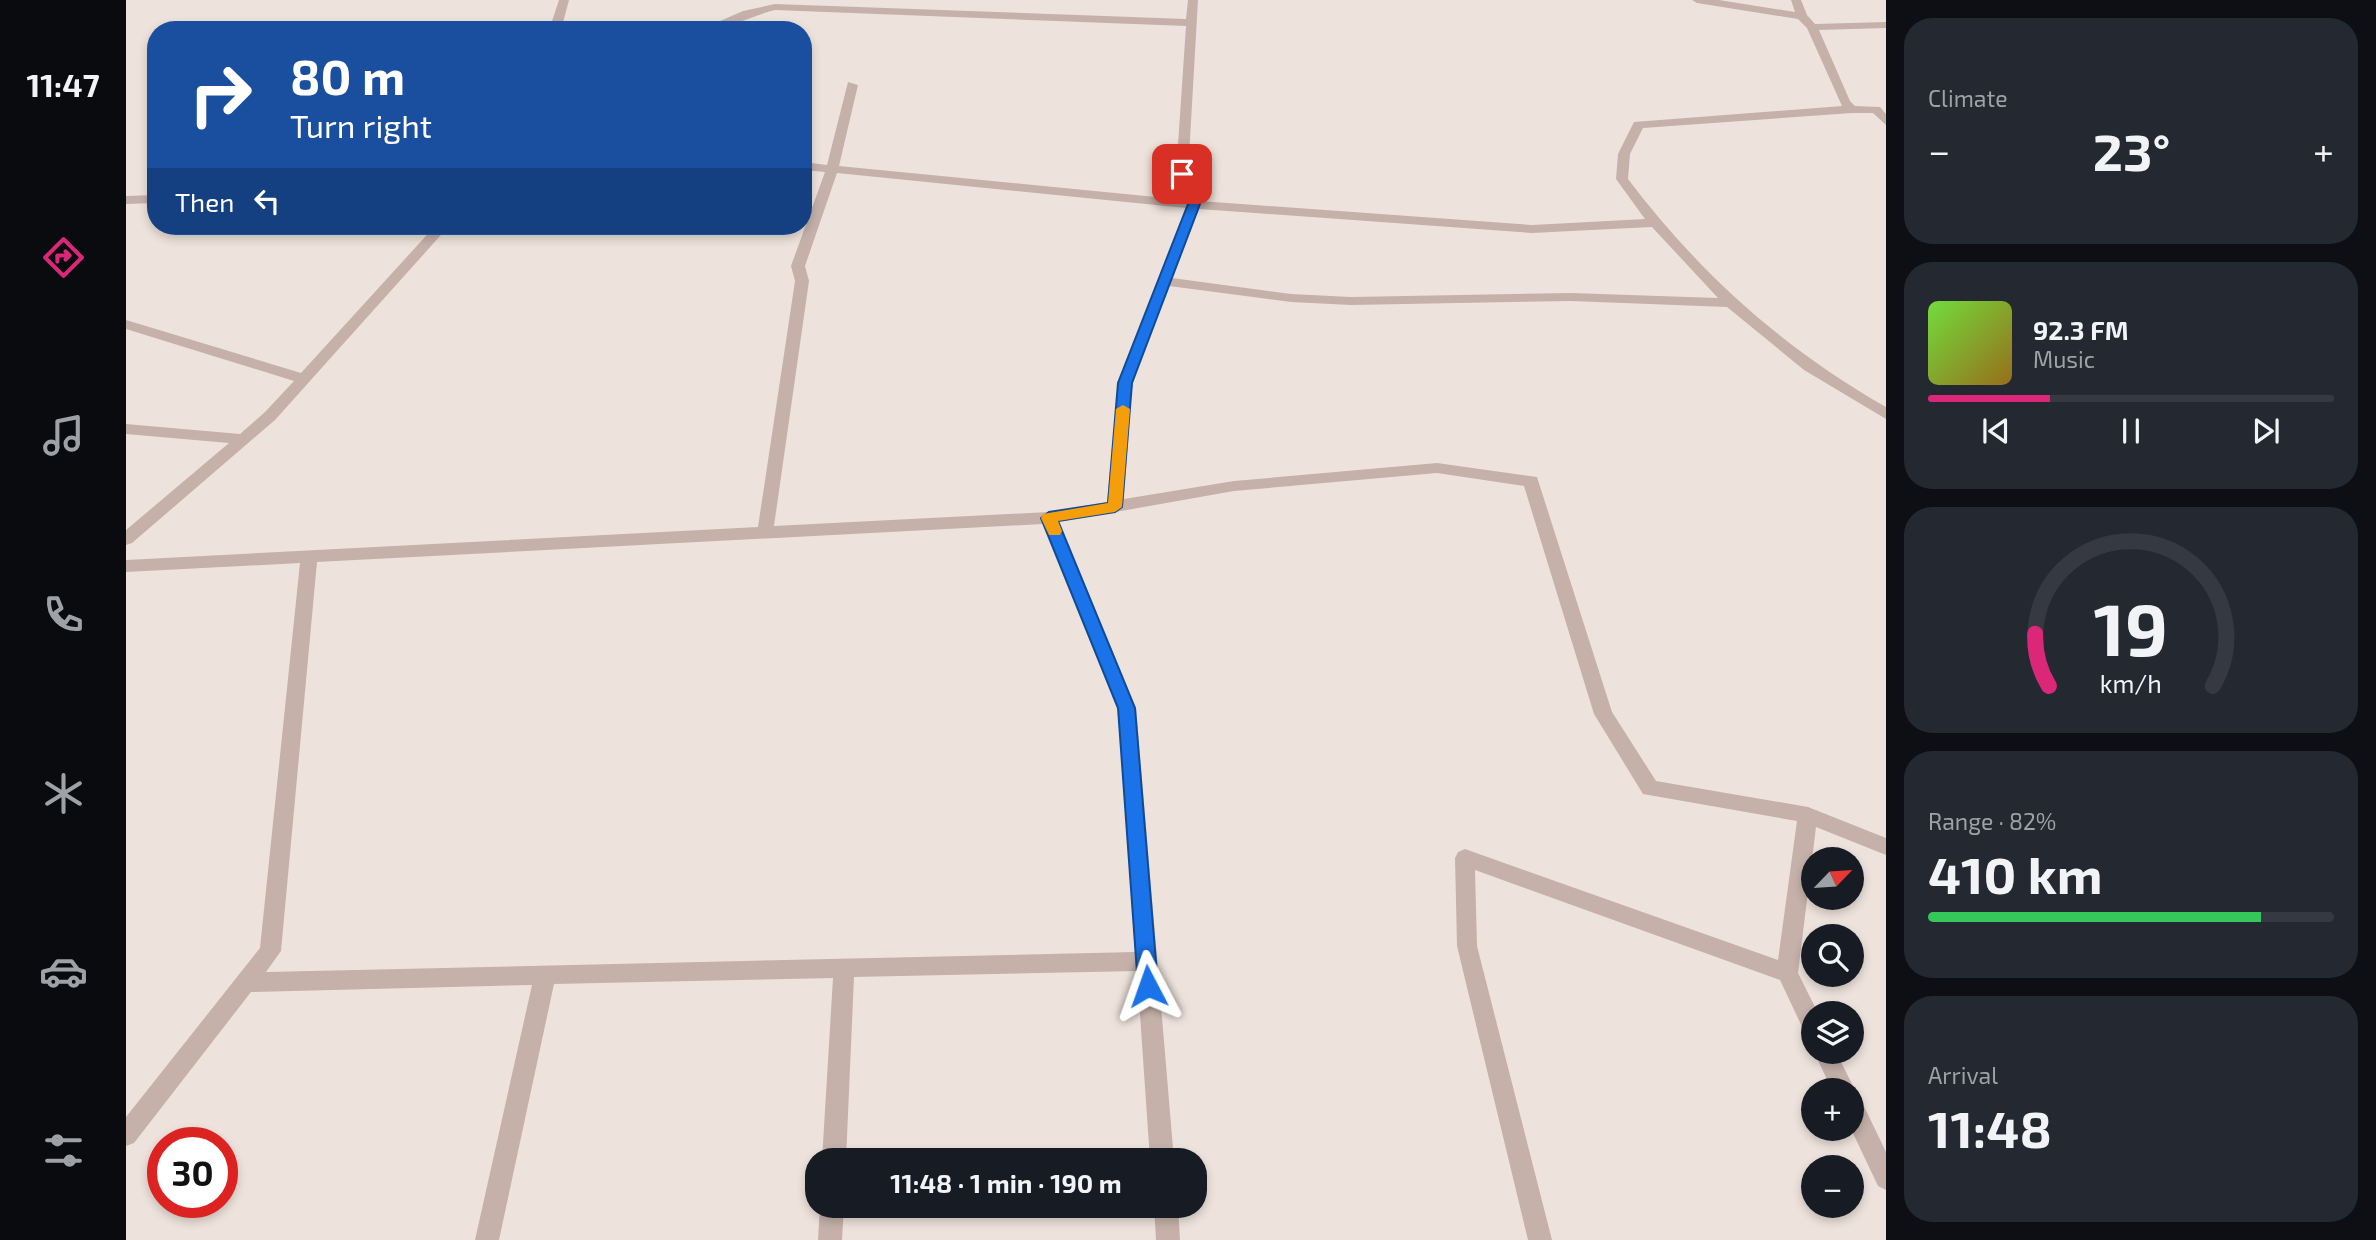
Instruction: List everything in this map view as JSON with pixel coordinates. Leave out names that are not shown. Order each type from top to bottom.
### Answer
[{"type":"street","points":[[558,21],[564,0]]},
{"type":"street","points":[[1115,507],[1125,383],[1194,204],[1182,174],[1193,0]]},
{"type":"street","points":[[1696,0],[1802,16]]},
{"type":"street","points":[[1796,0],[1802,16],[1812,27],[1845,102],[1852,109]]},
{"type":"street","points":[[729,21],[747,13],[775,7],[1192,23]]},
{"type":"street","points":[[1812,27],[1886,24]]},
{"type":"street","points":[[812,226],[832,169],[852,85]]},
{"type":"street","points":[[1886,121],[1876,110],[1852,109],[1638,125],[1624,154],[1622,179],[1653,223],[1726,303],[1763,334],[1886,414]]},
{"type":"street","points":[[812,167],[1194,204],[1532,229],[1653,223]]},
{"type":"street","points":[[126,200],[147,199]]},
{"type":"street","points":[[126,539],[270,416],[434,235]]},
{"type":"street","points":[[765,533],[802,281],[798,266],[809,235]]},
{"type":"street","points":[[1164,281],[1291,298],[1351,301],[1571,298],[1726,303]]},
{"type":"street","points":[[126,324],[304,379]]},
{"type":"street","points":[[1867,403],[1886,393]]},
{"type":"street","points":[[126,429],[243,439]]},
{"type":"street","points":[[126,566],[1049,518],[1234,486],[1437,468],[1531,481],[1603,714],[1650,788],[1808,815],[1886,847]]},
{"type":"street","points":[[1049,518],[1127,708],[1161,1148]]},
{"type":"street","points":[[126,1135],[270,951],[309,557]]},
{"type":"street","points":[[1801,1002],[1787,973],[1808,815]]},
{"type":"street","points":[[1541,1240],[1467,946],[1465,858],[1787,973]]},
{"type":"street","points":[[245,982],[1146,961]]},
{"type":"street","points":[[835,1148],[844,969]]},
{"type":"street","points":[[487,1240],[545,976]]},
{"type":"street","points":[[1864,1132],[1886,1178]]},
{"type":"street","points":[[830,1240],[831,1218]]},
{"type":"street","points":[[1167,1218],[1168,1240]]},
{"type":"slow traffic","points":[[1054,531],[1049,518],[1115,507],[1123,409]]},
{"type":"route","points":[[1148,986],[1127,708],[1049,518],[1115,507],[1125,383],[1194,204],[1182,174]]}]
